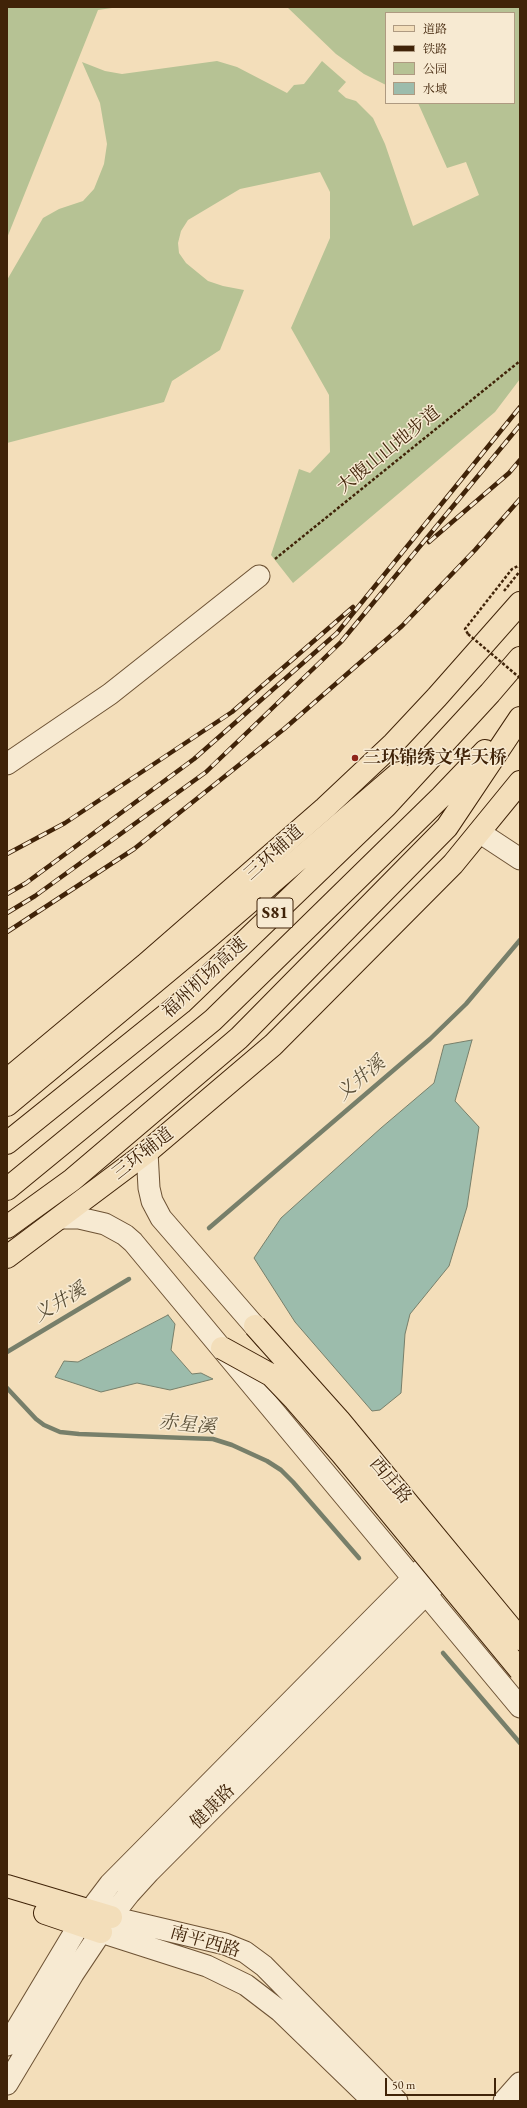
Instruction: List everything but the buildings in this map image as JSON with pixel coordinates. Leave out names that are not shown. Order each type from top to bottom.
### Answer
[{"type":"main road","name":"三环辅道","points":[[7,1080],[151,960],[325,808],[393,744],[520,603]]},
{"type":"main road","name":"福州机场高速","points":[[7,1143],[181,1003],[386,806],[490,693],[520,658]]},
{"type":"main road","points":[[7,1105],[216,930],[490,693]]},
{"type":"main road","name":"福州机场高速","points":[[7,1189],[213,1020],[441,797],[520,716]]},
{"type":"main road","points":[[7,1228],[72,1180],[250,1027],[447,828],[520,716]]},
{"type":"main road","name":"三环辅道","points":[[7,1257],[147,1152],[245,1070],[296,1023],[453,864],[520,782]]},
{"type":"main road","name":"西庄路","points":[[255,1326],[339,1420],[520,1639]]},
{"type":"main road","points":[[222,1348],[271,1375],[295,1400],[342,1454],[520,1670]]},
{"type":"main road","name":"南平西路","points":[[7,1886],[84,1918]]},
{"type":"main road","name":"南平西路","points":[[7,1902],[106,1924]]},
{"type":"street","points":[[7,764],[110,694],[259,576]]},
{"type":"street","points":[[479,832],[520,859]]},
{"type":"street","points":[[147,1152],[148,1178],[152,1201],[161,1218],[520,1633]]},
{"type":"street","points":[[60,1218],[79,1218],[105,1224],[125,1235],[222,1348],[520,1707]]},
{"type":"street","name":"健康路","points":[[7,2084],[72,1974],[106,1924],[149,1872],[419,1586],[445,1546]]},
{"type":"street","name":"健康路","points":[[7,2045],[84,1918],[135,1857],[419,1586],[458,1562]]},
{"type":"street","name":"南平西路","points":[[106,1924],[207,1966],[246,1985],[280,2011],[373,2101]]},
{"type":"street","name":"南平西路","points":[[106,1924],[225,1944],[245,1952],[264,1966],[397,2101]]},
{"type":"street","points":[[504,2101],[520,2083]]},
{"type":"path","name":"大腹山山地步道","points":[[275,559],[520,361]]},
{"type":"path","points":[[520,567],[518,566],[512,569],[465,629],[468,634],[520,678]]},
{"type":"green space","points":[[7,7],[119,7],[98,10],[7,238]]},
{"type":"green space","points":[[287,7],[520,7],[520,379],[495,412],[293,583],[271,555],[299,469],[310,473],[330,452],[329,395],[291,328],[330,238],[330,192],[320,172],[240,189],[188,220],[181,231],[178,243],[179,253],[186,263],[208,281],[223,286],[244,290],[220,350],[172,381],[164,402],[7,443],[7,280],[43,218],[59,209],[83,201],[94,189],[104,164],[107,144],[100,103],[82,62],[105,71],[122,74],[217,61],[237,67],[287,93],[294,85],[304,84],[322,61],[346,82],[338,91],[346,98],[356,101],[373,118],[385,144],[413,226],[479,195],[466,162],[447,168],[418,104],[515,104],[515,12],[385,12],[385,84],[364,74],[336,54]]},
{"type":"water","points":[[472,1040],[455,1101],[479,1127],[467,1207],[449,1266],[410,1314],[405,1334],[401,1393],[380,1410],[372,1411],[295,1322],[254,1258],[281,1218],[381,1128],[434,1083],[444,1045]]},
{"type":"water","points":[[168,1315],[175,1324],[171,1350],[192,1374],[201,1373],[213,1379],[170,1390],[137,1383],[101,1392],[55,1377],[64,1361],[78,1362]]},
{"type":"waterway","name":"义井溪","points":[[209,1228],[430,1039],[466,1004],[520,940]]},
{"type":"waterway","name":"义井溪","points":[[7,1352],[129,1279]]},
{"type":"waterway","name":"赤星溪","points":[[7,1388],[36,1419],[44,1425],[60,1432],[213,1439],[232,1445],[267,1461],[281,1470],[293,1482],[359,1558]]},
{"type":"waterway","name":"赤星溪","points":[[443,1653],[520,1743]]},
{"type":"railway","points":[[7,894],[26,883],[194,759],[337,633],[520,407]]},
{"type":"railway","points":[[7,913],[35,896],[206,772],[341,642],[520,425]]},
{"type":"railway","points":[[429,542],[509,473],[520,460]]},
{"type":"railway","points":[[7,932],[134,849],[284,729],[402,626],[475,550],[520,499]]},
{"type":"railway","points":[[7,854],[65,823],[232,712],[353,607]]},
{"type":"place","name":"三环锦绣文华天桥","points":[[355,758]]}]
